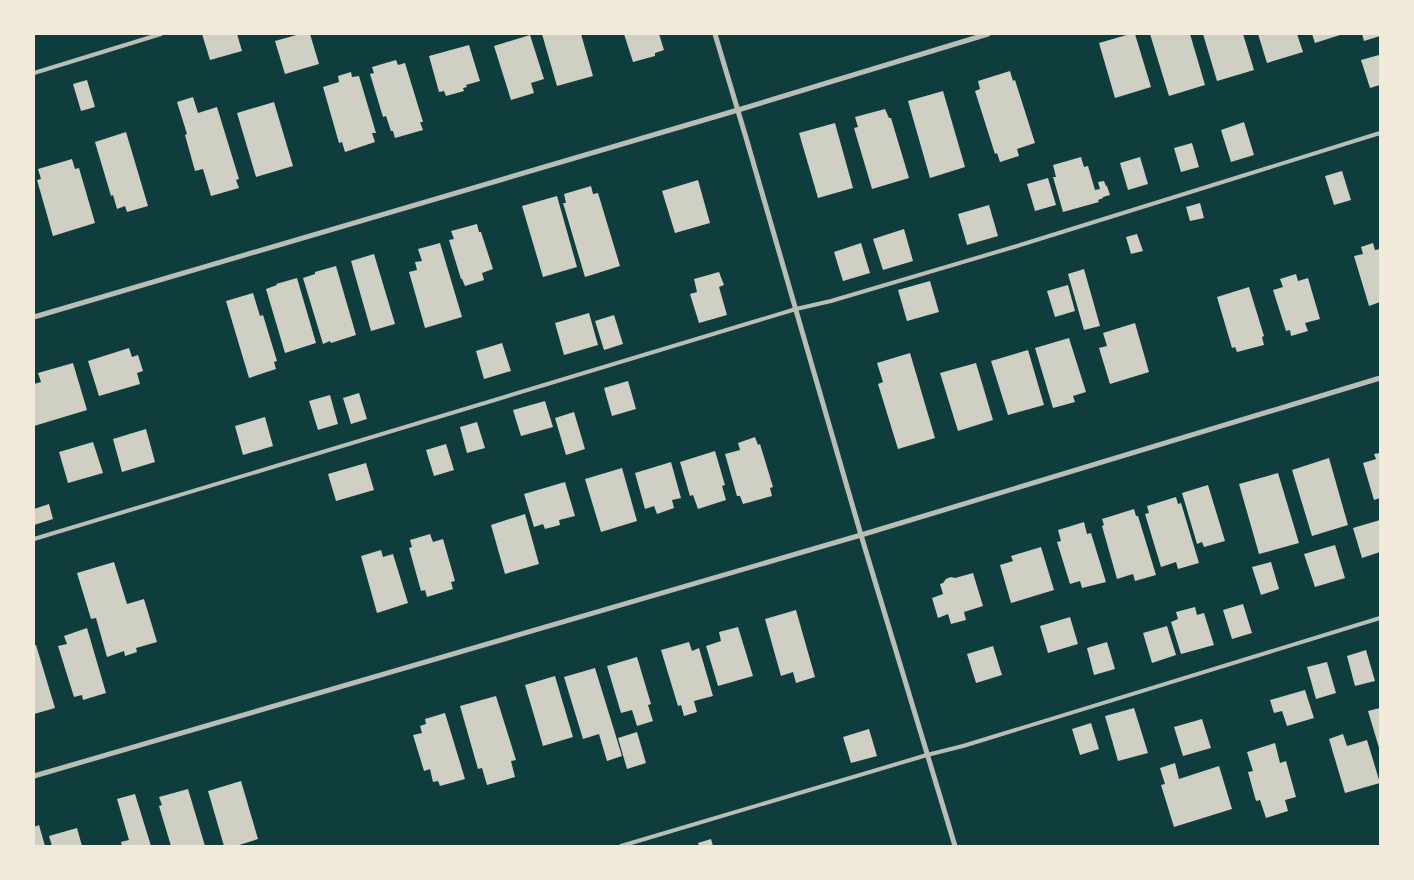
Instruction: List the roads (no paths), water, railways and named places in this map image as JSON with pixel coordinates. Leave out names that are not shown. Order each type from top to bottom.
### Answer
[{"type":"street","points":[[715,34],[954,846]]},
{"type":"street","points":[[34,317],[738,110],[988,34]]},
{"type":"street","points":[[34,776],[861,535],[1380,378]]},
{"type":"lane","points":[[34,73],[161,34]]},
{"type":"lane","points":[[34,539],[796,309],[831,301],[1017,246],[1380,133]]},
{"type":"lane","points":[[621,846],[963,746],[1380,618]]}]
